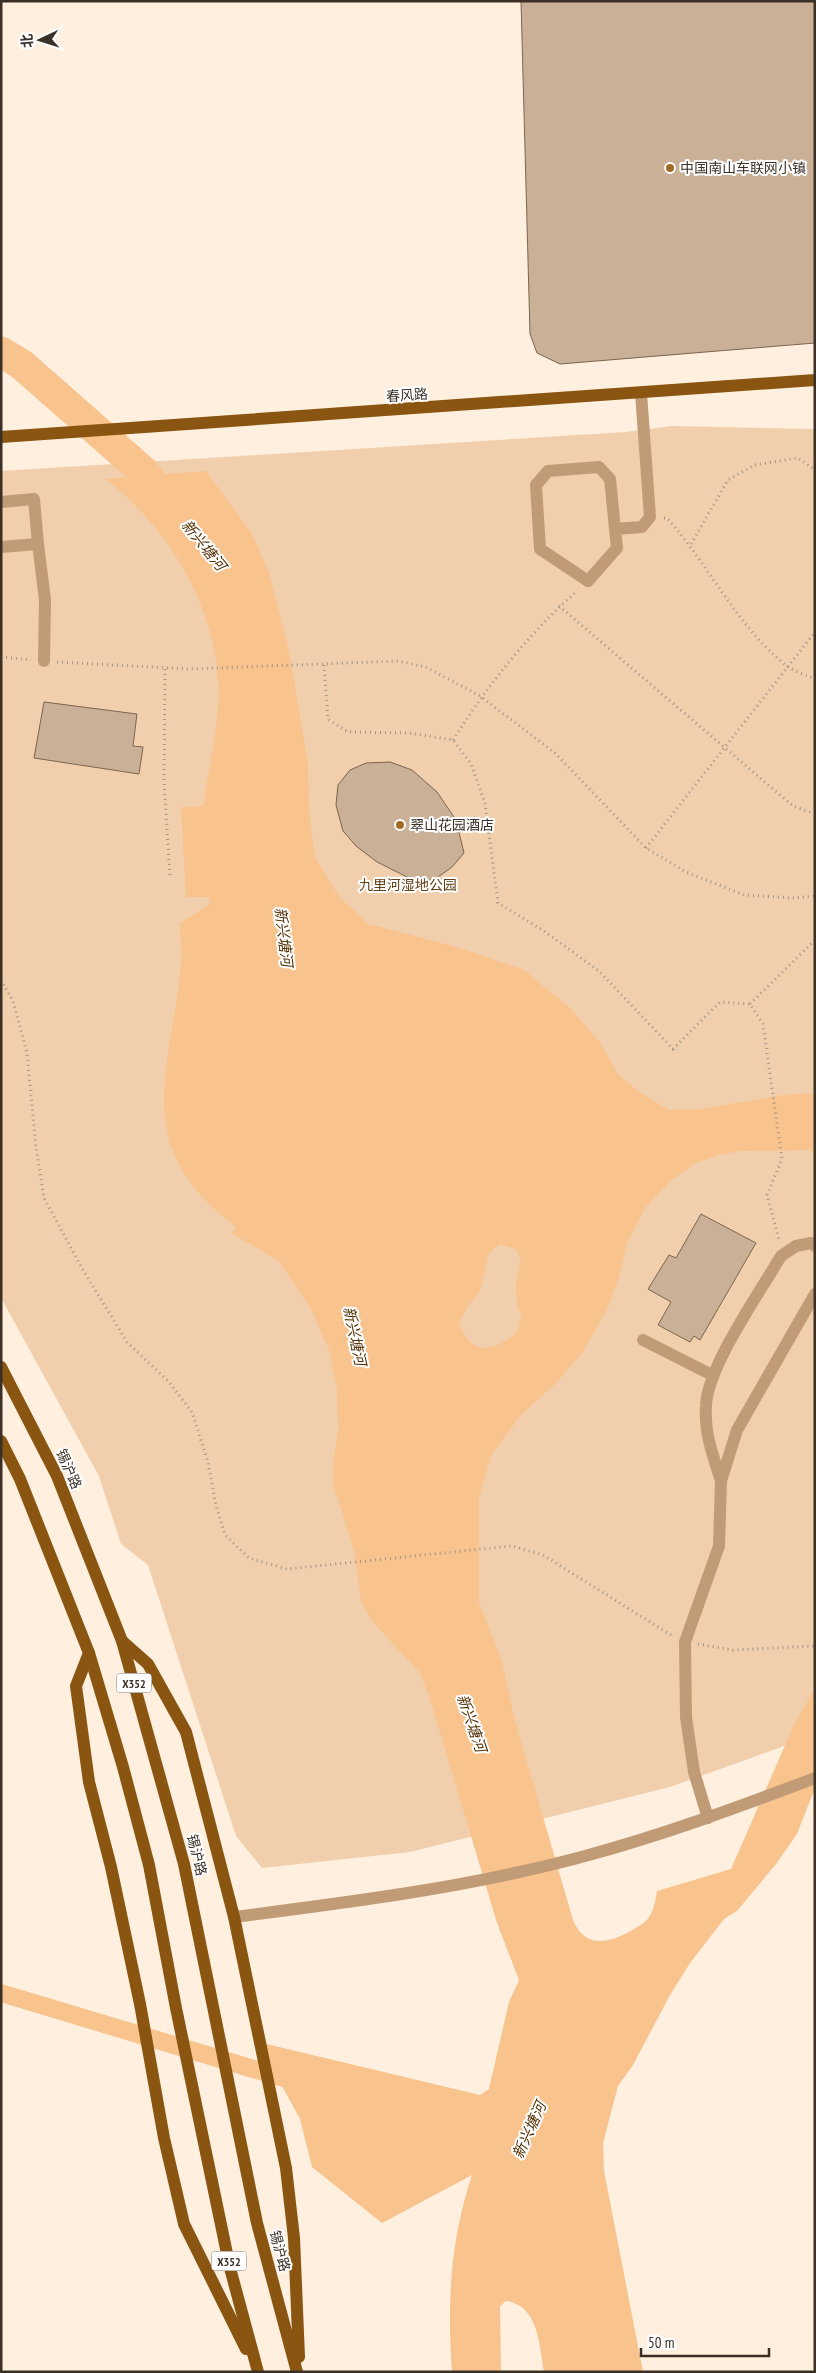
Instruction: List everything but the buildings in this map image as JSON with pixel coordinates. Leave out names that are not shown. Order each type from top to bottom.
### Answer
[{"type":"main road","name":"春风路","points":[[1,437],[225,423],[815,380]]},
{"type":"main road","name":"锡沪路","points":[[1,1366],[57,1476],[122,1641],[184,1864],[257,2223],[298,2372]]},
{"type":"main road","name":"X352","points":[[1,1441],[20,1479],[89,1653],[123,1767],[149,1865],[176,2008],[230,2268],[258,2372]]},
{"type":"main road","points":[[122,1641],[148,1664],[186,1732],[234,1917],[286,2168],[294,2238],[298,2372]]},
{"type":"main road","points":[[89,1653],[76,1686],[89,1782],[111,1867],[140,2004],[164,2138],[184,2224],[258,2372]]},
{"type":"street","points":[[616,529],[642,527],[650,517],[642,393]]},
{"type":"street","points":[[599,467],[610,479],[616,529],[617,548],[588,581],[540,549],[536,484],[548,470],[599,467]]},
{"type":"street","points":[[1,502],[34,499],[45,600],[44,661]]},
{"type":"street","points":[[1,547],[38,544]]},
{"type":"street","points":[[721,1481],[708,1438],[706,1405],[712,1375],[781,1256],[796,1246],[811,1243],[815,1246]]},
{"type":"street","points":[[708,1818],[694,1772],[686,1717],[685,1642],[719,1546],[721,1481],[736,1430],[815,1294]]},
{"type":"street","points":[[643,1340],[712,1375]]},
{"type":"street","points":[[234,1917],[456,1885],[585,1856],[708,1818],[815,1778]]},
{"type":"path","points":[[691,544],[728,480],[754,465],[798,458],[815,470]]},
{"type":"path","points":[[650,517],[667,518],[691,544],[748,626],[788,666],[815,679]]},
{"type":"path","points":[[453,740],[480,696],[559,606],[588,581]]},
{"type":"path","points":[[559,606],[793,806],[815,814]]},
{"type":"path","points":[[646,848],[815,632]]},
{"type":"path","points":[[1,657],[165,669],[310,666],[398,661],[426,667],[480,696],[554,753],[646,848],[686,872],[744,895],[794,898],[815,896]]},
{"type":"path","points":[[324,665],[328,719],[348,732],[410,732],[453,740],[471,764],[485,803],[498,903],[544,931],[599,971],[673,1049],[720,1002],[750,1004],[815,940]]},
{"type":"path","points":[[165,669],[164,782],[170,878]]},
{"type":"path","points":[[1,980],[13,1001],[27,1053],[36,1147],[44,1198],[83,1270],[127,1342],[168,1382],[192,1412],[208,1462],[216,1505],[225,1535],[249,1558],[287,1569],[512,1546],[543,1555],[685,1642],[733,1650],[815,1646]]},
{"type":"path","points":[[750,1004],[763,1024],[782,1159],[767,1195],[778,1230],[781,1256]]},
{"type":"green space","name":"九里河湿地公园","points":[[671,426],[815,429],[815,1735],[670,1787],[410,1852],[262,1868],[236,1836],[148,1565],[121,1544],[99,1476],[1,1298],[1,471],[626,432]]},
{"type":"water","points":[[206,471],[252,534],[268,570],[287,641],[308,763],[309,810],[315,857],[340,898],[369,924],[456,947],[524,970],[571,1009],[599,1041],[618,1074],[639,1092],[669,1110],[699,1109],[783,1095],[815,1093],[815,1153],[808,1150],[741,1151],[718,1155],[694,1164],[670,1181],[645,1208],[627,1243],[619,1278],[608,1308],[582,1353],[557,1382],[520,1416],[491,1456],[479,1497],[479,1602],[502,1661],[514,1717],[573,1920],[578,1930],[584,1936],[599,1941],[616,1938],[625,1934],[647,1920],[653,1910],[657,1891],[731,1869],[793,1727],[815,1688],[815,1788],[797,1834],[776,1864],[737,1911],[724,1919],[690,1963],[670,1995],[633,2065],[618,2086],[603,2143],[604,2171],[643,2372],[544,2372],[536,2328],[525,2310],[517,2304],[506,2301],[500,2306],[501,2372],[452,2372],[450,2297],[452,2272],[459,2224],[472,2175],[382,2223],[312,2167],[300,2119],[258,2042],[480,2095],[489,2089],[509,2002],[519,1980],[497,1923],[429,1696],[420,1673],[372,1621],[361,1602],[355,1554],[333,1484],[333,1463],[338,1431],[337,1389],[329,1350],[310,1307],[279,1261],[231,1233],[236,1227],[202,1197],[181,1167],[169,1138],[164,1107],[165,1075],[182,960],[180,923],[210,904],[209,897],[186,897],[181,807],[203,806],[217,717],[217,672],[212,640],[202,609],[189,579],[172,551],[152,524],[130,500],[106,479]],"holes":[[[500,1244],[516,1249],[521,1261],[516,1284],[517,1305],[521,1316],[518,1331],[500,1344],[492,1347],[484,1348],[477,1346],[470,1342],[459,1323],[468,1306],[480,1291],[489,1253]]]},
{"type":"waterway","name":"新兴塘河","points":[[1,352],[21,364],[144,472],[174,509]]},
{"type":"waterway","points":[[1,1993],[300,2083]]},
{"type":"place","name":"中国南山车联网小镇","points":[[670,168]]},
{"type":"place","name":"翠山花园酒店","points":[[400,825]]}]
